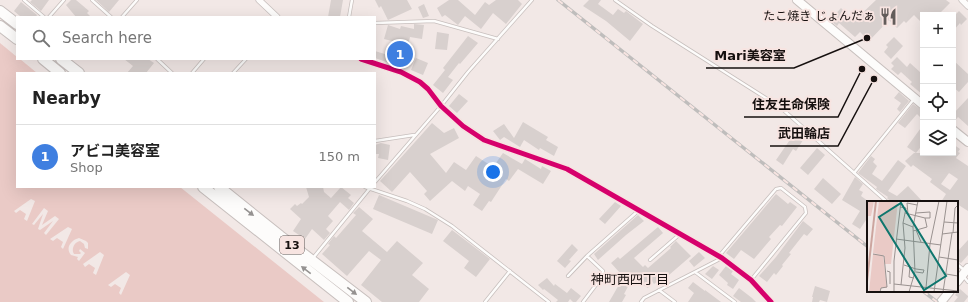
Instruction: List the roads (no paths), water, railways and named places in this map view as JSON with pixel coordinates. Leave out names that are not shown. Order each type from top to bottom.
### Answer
[{"type":"highway","points":[[0,11],[16,23]]},
{"type":"highway","points":[[0,26],[16,38]]},
{"type":"highway","points":[[44,60],[59,72]]},
{"type":"highway","points":[[62,60],[78,72]]},
{"type":"highway","name":"13","points":[[204,188],[348,302]]},
{"type":"highway","name":"13","points":[[220,188],[366,302]]},
{"type":"main road","points":[[796,0],[920,102]]},
{"type":"main road","points":[[956,132],[968,142]]},
{"type":"main road","points":[[958,281],[966,274]]},
{"type":"main road","points":[[941,302],[949,292]]},
{"type":"street","points":[[259,0],[276,16]]},
{"type":"street","points":[[962,0],[968,6]]},
{"type":"street","points":[[364,60],[401,72],[420,82],[428,89],[441,106],[463,126],[484,140],[567,169],[720,257],[751,280],[771,302]]},
{"type":"lane","points":[[24,0],[43,16]]},
{"type":"lane","points":[[50,16],[64,0]]},
{"type":"lane","points":[[92,0],[110,16]]},
{"type":"lane","points":[[123,16],[137,0]]},
{"type":"lane","points":[[349,16],[352,0]]},
{"type":"lane","points":[[376,181],[532,0]]},
{"type":"lane","points":[[614,0],[652,26],[780,107],[886,201]]},
{"type":"lane","points":[[376,24],[434,21],[498,39]]},
{"type":"lane","points":[[158,60],[171,72]]},
{"type":"lane","points":[[193,72],[203,60]]},
{"type":"lane","points":[[234,72],[245,60]]},
{"type":"lane","points":[[854,173],[915,98]]},
{"type":"lane","points":[[376,141],[414,135]]},
{"type":"lane","points":[[312,260],[371,188],[425,209],[452,226],[549,302]]},
{"type":"lane","points":[[641,302],[644,298],[695,272],[720,257],[776,189],[782,188],[805,207],[806,213],[751,280]]},
{"type":"lane","points":[[568,276],[587,256],[638,210]]},
{"type":"lane","points":[[650,260],[680,234]]},
{"type":"lane","points":[[582,302],[602,277],[602,271],[587,256]]},
{"type":"lane","points":[[958,265],[966,274]]},
{"type":"lane","points":[[485,302],[510,272]]},
{"type":"lane","points":[[695,272],[735,302]]},
{"type":"lane","points":[[659,290],[675,302]]},
{"type":"railway","points":[[558,0],[867,246]]},
{"type":"railway","points":[[924,292],[937,302]]},
{"type":"place","name":"たこ焼き じょんだぁ","points":[[888,16]]},
{"type":"place","name":"Mari美容室","points":[[867,38]]},
{"type":"place","name":"アビコ美容室","points":[[400,54]]},
{"type":"place","name":"住友生命保険","points":[[862,69]]},
{"type":"place","name":"武田輪店","points":[[874,79]]},
{"type":"district","name":"神町西四丁目","points":[[630,279]]}]
